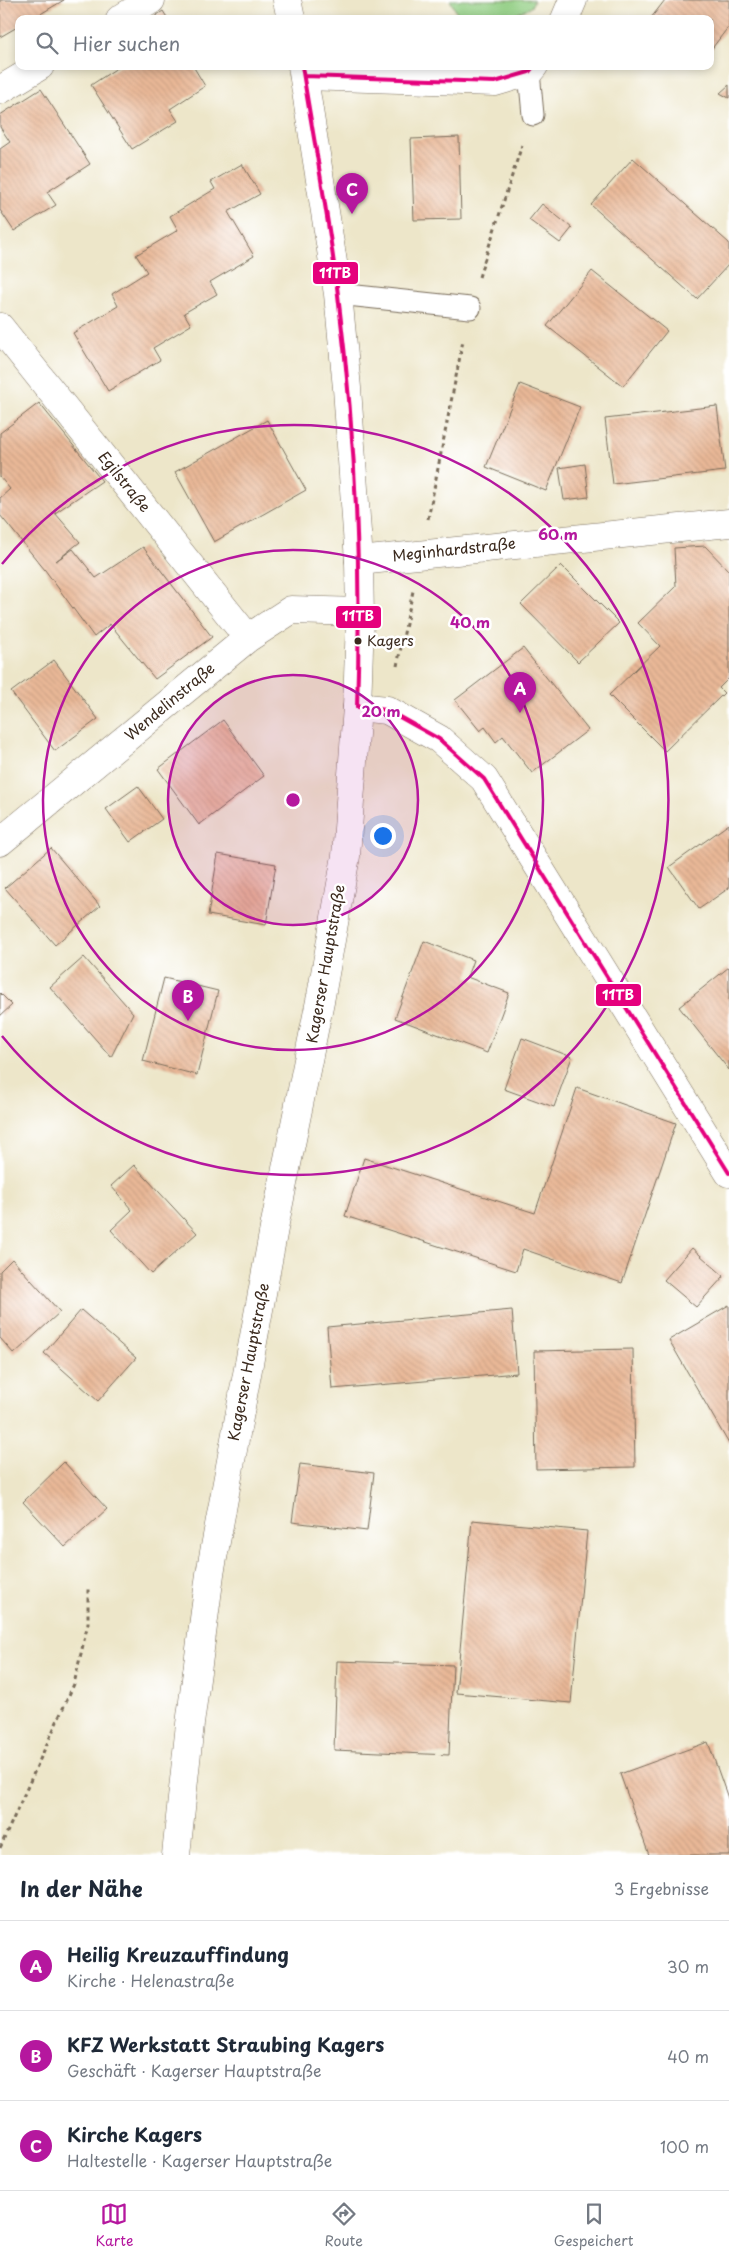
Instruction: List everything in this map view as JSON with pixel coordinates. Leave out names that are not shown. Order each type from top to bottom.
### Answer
[{"type":"street","points":[[127,15],[151,0]]},
{"type":"street","points":[[287,0],[291,15]]},
{"type":"street","points":[[566,15],[572,0]]},
{"type":"street","points":[[0,90],[33,70]]},
{"type":"street","points":[[303,71],[496,82],[528,70]]},
{"type":"street","name":"Kagerser Hauptstraße","points":[[176,1855],[190,1724],[210,1574],[346,856],[357,708],[360,612],[359,561],[347,388],[338,294],[303,71]]},
{"type":"street","name":"Egilstraße","points":[[0,327],[248,638]]},
{"type":"street","name":"Meginhardstraße","points":[[359,561],[422,553],[729,523]]},
{"type":"street","name":"Wendelinstraße","points":[[0,842],[248,638],[291,610],[360,612]]},
{"type":"street","points":[[357,708],[387,710],[440,739],[484,779],[721,1140],[729,1173]]},
{"type":"lane","points":[[531,70],[533,115]]},
{"type":"lane","points":[[338,294],[470,308]]},
{"type":"path","points":[[387,710],[422,553],[470,308],[533,115]]},
{"type":"path","points":[[0,1848],[74,1684],[88,1623],[88,1586]]},
{"type":"green space","points":[[450,0],[534,0],[531,7],[514,15],[458,15]]},
{"type":"building","points":[[0,0],[64,0],[39,15],[15,15],[15,28],[0,37]]},
{"type":"building","points":[[665,0],[729,0],[729,26],[714,46],[714,15],[653,15]]},
{"type":"building","points":[[163,11],[166,15],[157,15]]},
{"type":"building","points":[[114,70],[195,70],[205,86],[170,109],[178,121],[132,149],[91,85]]},
{"type":"building","points":[[729,85],[729,98],[720,93]]},
{"type":"building","points":[[41,89],[90,164],[47,192],[56,205],[14,231],[0,210],[0,149],[10,142],[0,127],[0,115]]},
{"type":"building","points":[[459,137],[461,219],[414,220],[411,139]]},
{"type":"building","points":[[633,158],[729,243],[729,264],[697,299],[591,205]]},
{"type":"building","points":[[242,164],[260,194],[228,212],[254,256],[210,282],[217,294],[184,313],[191,325],[153,348],[160,360],[108,391],[73,333],[118,306],[112,294],[147,272],[136,255],[178,230],[170,216],[215,189],[211,182]]},
{"type":"building","points":[[542,204],[572,228],[560,243],[529,220]]},
{"type":"building","points":[[592,271],[667,331],[623,386],[547,326]]},
{"type":"building","points":[[520,384],[580,407],[546,491],[486,467]]},
{"type":"building","points":[[39,403],[102,481],[55,513],[80,542],[56,561],[73,549],[96,578],[143,547],[212,637],[155,679],[110,624],[94,637],[45,570],[0,515],[0,498],[10,489],[0,477],[0,433]]},
{"type":"building","points":[[717,406],[725,471],[613,484],[605,419]]},
{"type":"building","points":[[267,420],[306,490],[214,542],[175,472]]},
{"type":"building","points":[[585,464],[589,497],[564,500],[559,468]]},
{"type":"building","points":[[705,546],[729,571],[729,678],[719,688],[724,693],[665,751],[609,695],[660,646],[638,623],[676,586],[674,548]]},
{"type":"building","points":[[561,565],[619,623],[578,662],[521,604]]},
{"type":"building","points":[[523,648],[588,730],[532,773],[503,736],[496,742],[485,727],[480,731],[455,700]]},
{"type":"building","points":[[54,660],[98,719],[55,751],[11,692]]},
{"type":"building","points":[[223,720],[264,776],[199,825],[158,769]]},
{"type":"building","points":[[138,786],[162,819],[130,842],[106,809]]},
{"type":"building","points":[[729,824],[729,888],[699,909],[669,867]]},
{"type":"building","points":[[51,848],[100,906],[55,945],[5,888]]},
{"type":"building","points":[[218,854],[276,864],[266,925],[208,915]]},
{"type":"building","points":[[424,941],[473,960],[467,977],[509,993],[487,1053],[395,1018]]},
{"type":"building","points":[[84,957],[133,1013],[111,1057],[50,987]]},
{"type":"building","points":[[729,967],[729,1070],[679,1007]]},
{"type":"building","points":[[164,978],[218,991],[197,1075],[143,1061]]},
{"type":"building","points":[[0,993],[12,1005],[0,1016]]},
{"type":"building","points":[[522,1038],[572,1057],[554,1107],[504,1089]]},
{"type":"building","points":[[577,1088],[676,1123],[622,1283],[523,1249],[516,1271],[345,1216],[364,1158],[535,1213]]},
{"type":"building","points":[[134,1165],[197,1233],[151,1274],[111,1230],[132,1210],[111,1186]]},
{"type":"building","points":[[692,1248],[724,1276],[696,1307],[664,1280]]},
{"type":"building","points":[[12,1259],[60,1312],[14,1354],[0,1338],[0,1271]]},
{"type":"building","points":[[729,1305],[729,1444],[669,1340]]},
{"type":"building","points":[[81,1310],[136,1358],[98,1401],[44,1353]]},
{"type":"building","points":[[512,1310],[517,1373],[332,1389],[327,1327]]},
{"type":"building","points":[[633,1349],[635,1467],[536,1469],[534,1351]]},
{"type":"building","points":[[64,1462],[107,1509],[65,1547],[23,1502]]},
{"type":"building","points":[[300,1464],[374,1473],[367,1531],[292,1522]]},
{"type":"building","points":[[472,1520],[587,1531],[571,1703],[456,1693]]},
{"type":"building","points":[[337,1661],[453,1665],[449,1755],[334,1750]]},
{"type":"building","points":[[708,1742],[729,1801],[729,1855],[649,1855],[620,1774]]},
{"type":"transit line","name":"11TB","points":[[303,70],[326,209],[349,397],[358,552],[357,707],[387,710],[439,739],[484,779],[729,1173]]},
{"type":"transit line","name":"11TB","points":[[304,76],[495,82],[531,70]]},
{"type":"place","name":"Kirche Kagers","points":[[352,214]]},
{"type":"place","name":"Kagers","points":[[358,641]]},
{"type":"place","name":"Heilig Kreuzauffindung","points":[[520,713]]},
{"type":"place","name":"KFZ Werkstatt Straubing Kagers","points":[[188,1021]]}]
